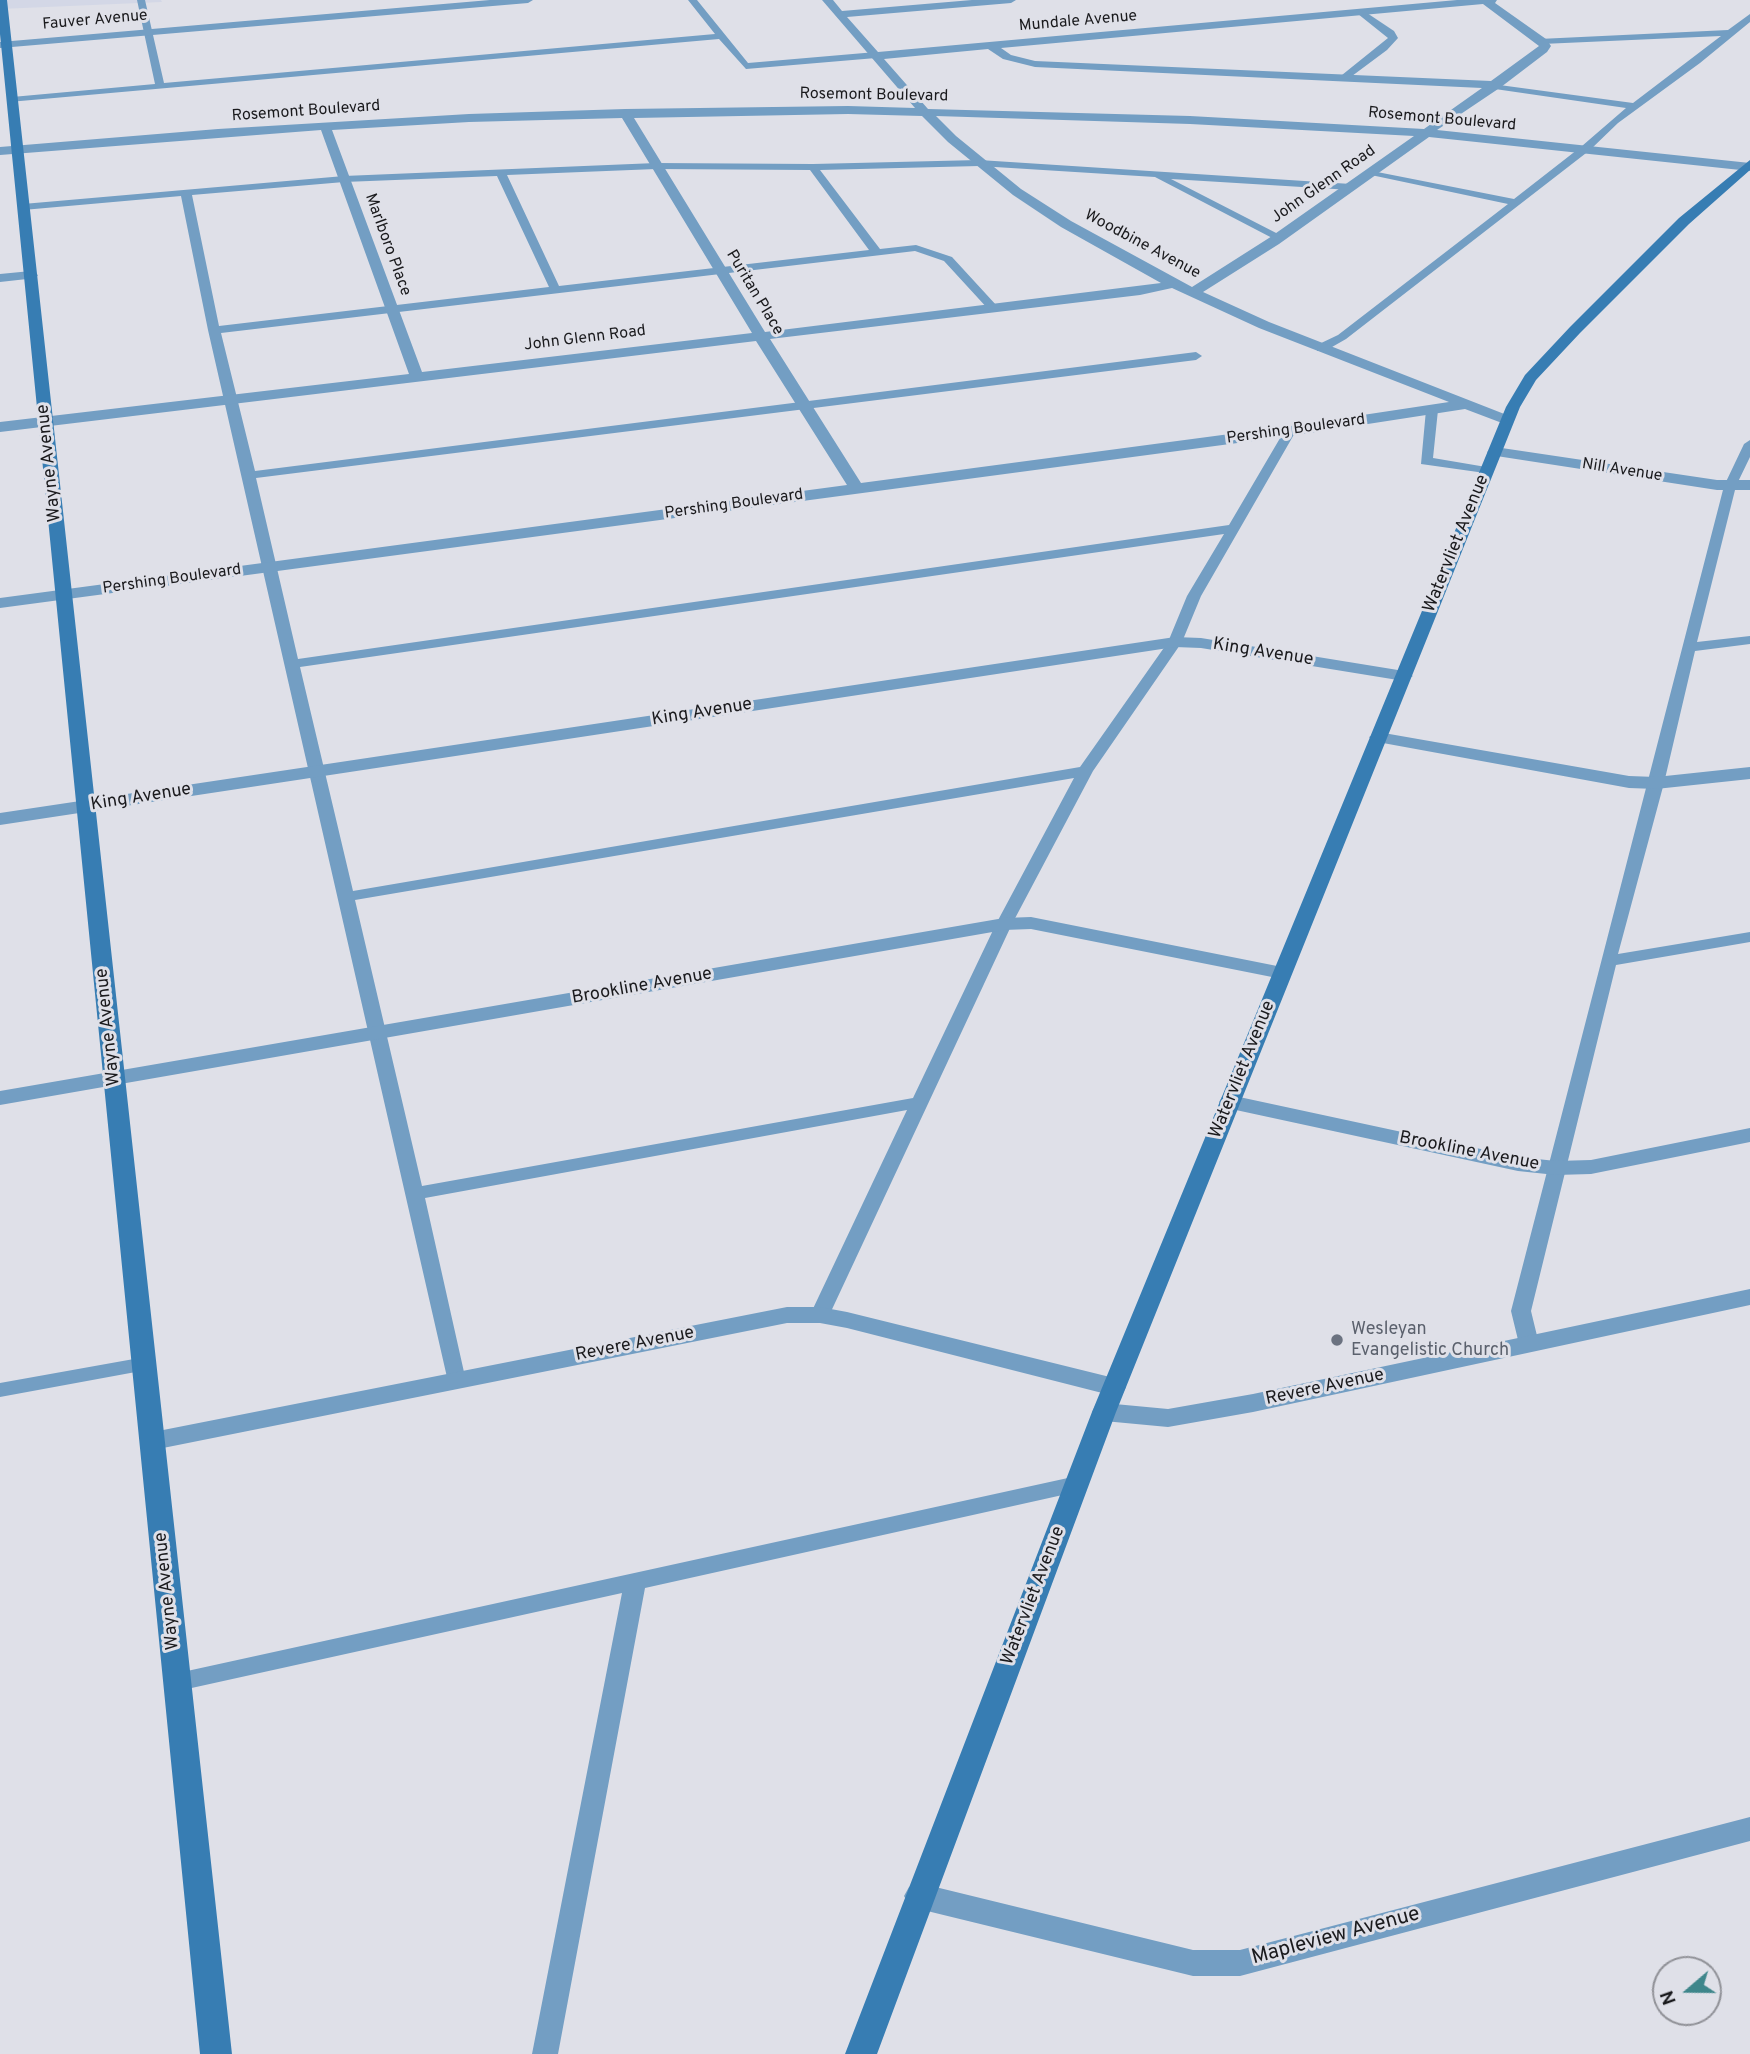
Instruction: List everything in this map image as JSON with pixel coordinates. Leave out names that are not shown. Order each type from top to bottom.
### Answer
[{"type":"main road","name":"Wayne Avenue","points":[[2,0],[3,45],[12,100],[9,150],[23,207],[216,2054]]},
{"type":"main road","name":"Watervliet Avenue","points":[[861,2054],[1104,1412],[1507,419],[1530,378],[1574,330],[1684,221],[1749,166]]},
{"type":"street","name":"Fauver Avenue","points":[[3,45],[528,0]]},
{"type":"street","name":"Woodbine Avenue","points":[[827,0],[925,111],[979,163],[1066,223],[1193,293],[1321,348],[1507,419]]},
{"type":"street","name":"Mundale Avenue","points":[[840,15],[1012,0]]},
{"type":"street","points":[[1485,0],[1542,41]]},
{"type":"street","name":"Mundale Avenue","points":[[876,56],[1492,0]]},
{"type":"street","name":"John Glenn Road","points":[[1193,293],[1278,239],[1496,85],[1543,51],[1545,46],[1542,41]]},
{"type":"street","points":[[991,46],[1007,57],[1035,64],[1496,85]]},
{"type":"street","name":"Rosemont Boulevard","points":[[9,150],[325,126],[625,113],[925,111],[1191,120],[1427,134],[1749,166]]},
{"type":"street","name":"Puritan Place","points":[[625,113],[803,406],[857,489]]},
{"type":"street","name":"Marlboro Place","points":[[325,126],[417,377]]},
{"type":"street","points":[[0,278],[30,275]]},
{"type":"street","name":"John Glenn Road","points":[[0,426],[1174,284]]},
{"type":"street","name":"Pershing Boulevard","points":[[0,603],[1290,431],[1468,404]]},
{"type":"street","name":"Nill Avenue","points":[[1491,462],[1730,486],[1750,485]]},
{"type":"street","name":"King Avenue","points":[[0,819],[1175,642],[1201,643],[1404,676]]},
{"type":"street","points":[[1378,737],[1629,782],[1656,783],[1750,772]]},
{"type":"street","name":"Brookline Avenue","points":[[0,1098],[1004,924],[1031,923],[1282,974]]},
{"type":"street","name":"Brookline Avenue","points":[[1230,1102],[1518,1164],[1556,1168],[1591,1167],[1750,1135]]},
{"type":"street","name":"Revere Avenue","points":[[1104,1412],[1168,1418],[1253,1403],[1750,1297]]},
{"type":"street","name":"Revere Avenue","points":[[153,1441],[787,1315],[820,1315],[1114,1387]]},
{"type":"street","name":"Mapleview Avenue","points":[[919,1896],[1193,1963],[1240,1962],[1750,1829]]},
{"type":"lane","points":[[141,0],[160,87]]},
{"type":"lane","points":[[692,0],[747,66],[876,56]]},
{"type":"lane","points":[[1345,77],[1394,38],[1362,12]]},
{"type":"lane","points":[[1321,348],[1342,337],[1750,17]]},
{"type":"lane","points":[[1542,41],[1729,33]]},
{"type":"lane","points":[[12,100],[722,36]]},
{"type":"lane","points":[[1496,85],[1635,106]]},
{"type":"lane","points":[[23,207],[344,179],[656,166],[813,167],[979,163],[1351,187]]},
{"type":"lane","points":[[813,167],[877,253]]},
{"type":"lane","points":[[1371,172],[1515,202]]},
{"type":"lane","points":[[501,173],[556,291]]},
{"type":"lane","points":[[1154,174],[1278,239]]},
{"type":"lane","points":[[186,193],[214,330],[379,1032],[456,1381]]},
{"type":"lane","points":[[214,330],[916,248],[948,259],[993,308]]},
{"type":"lane","points":[[250,475],[1196,356]]},
{"type":"lane","points":[[1432,410],[1426,461],[1491,462]]},
{"type":"lane","points":[[820,1315],[1004,924],[1085,771],[1175,642],[1194,596],[1290,431]]},
{"type":"lane","points":[[1529,1344],[1521,1311],[1556,1168],[1730,486],[1750,444]]},
{"type":"lane","points":[[292,664],[1235,528]]},
{"type":"lane","points":[[1688,647],[1750,640]]},
{"type":"lane","points":[[346,897],[1085,771]]},
{"type":"lane","points":[[1608,961],[1750,937]]},
{"type":"lane","points":[[414,1194],[920,1102]]},
{"type":"lane","points":[[0,1390],[145,1364]]},
{"type":"lane","points":[[178,1682],[1077,1484]]},
{"type":"lane","points":[[545,2054],[635,1581]]},
{"type":"shaded area","points":[[0,0],[161,0],[162,2],[0,9]]},
{"type":"place","name":"Wesleyan Evangelistic Church","points":[[1337,1340]]}]
